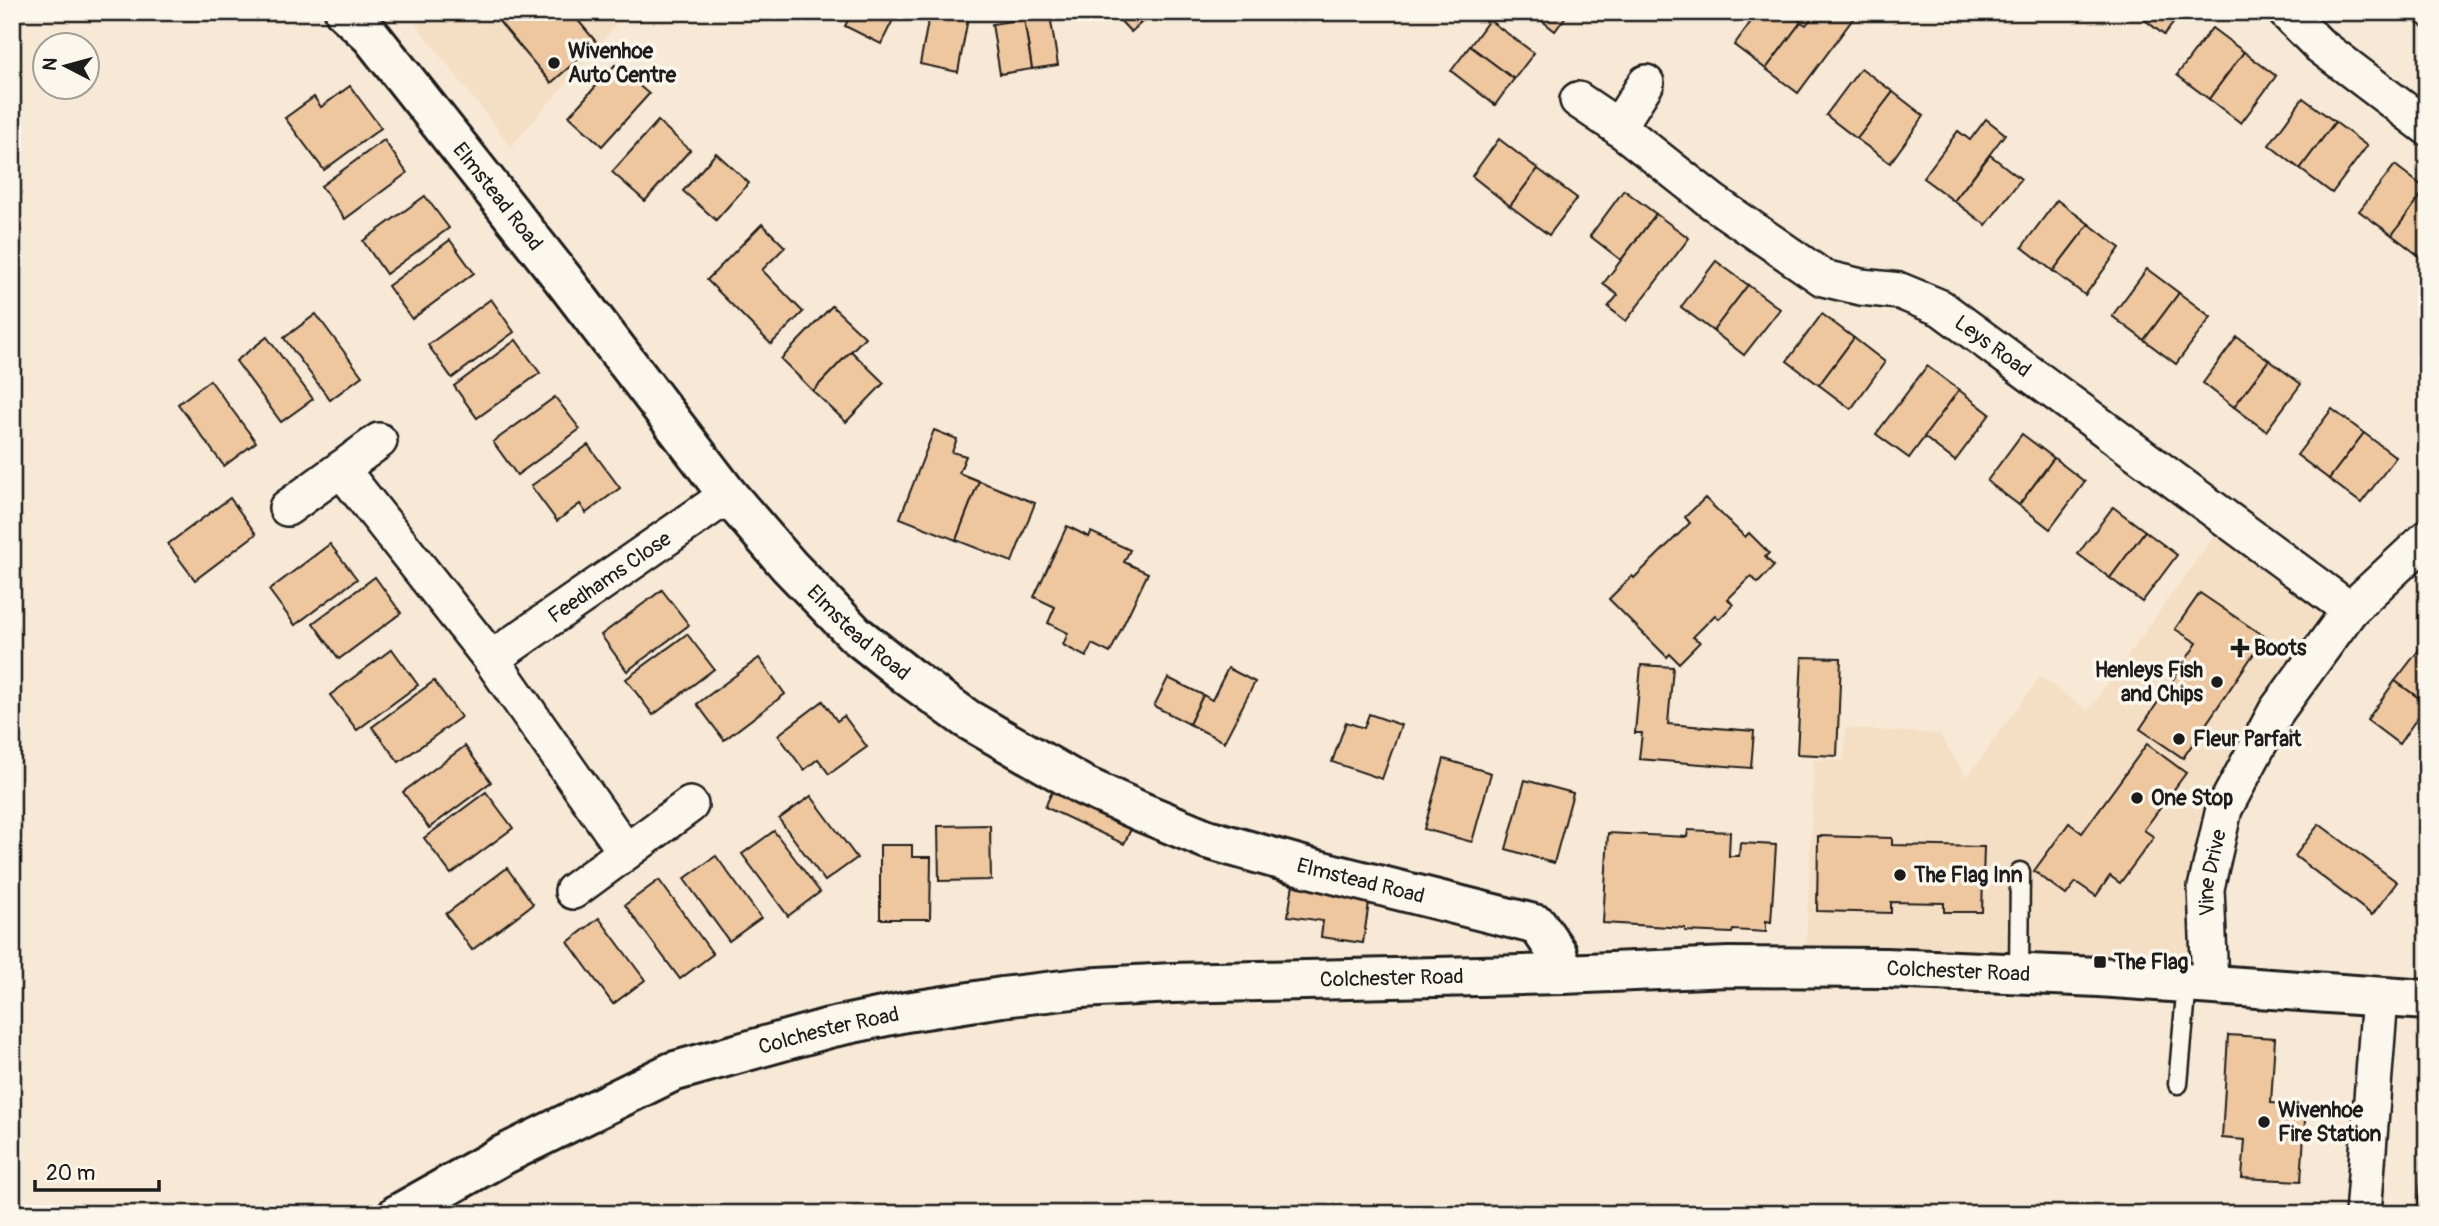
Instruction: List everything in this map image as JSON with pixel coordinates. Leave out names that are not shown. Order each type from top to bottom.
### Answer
[{"type":"main road","name":"Elmstead Road","points":[[345,12],[371,36],[729,495],[789,566],[855,634],[967,719],[1072,779],[1143,813],[1207,839],[1306,867],[1538,925],[1557,953],[1563,974]]},
{"type":"main road","name":"Colchester Road","points":[[398,1214],[501,1156],[672,1072],[829,1028],[906,1012],[1081,988],[1729,967],[1885,968],[2199,984],[2427,1000]]},
{"type":"street","points":[[2286,12],[2319,45],[2427,127]]},
{"type":"street","points":[[1618,127],[1646,83]]},
{"type":"street","name":"Leys Road","points":[[1578,100],[1618,127],[1713,202],[1823,278],[1861,288],[1900,291],[1941,307],[2350,610]]},
{"type":"street","points":[[287,509],[379,441]]},
{"type":"street","points":[[341,469],[491,659],[626,852]]},
{"type":"street","name":"Feedhams Close","points":[[491,659],[729,495]]},
{"type":"street","name":"Vine Drive","points":[[2199,984],[2206,888],[2224,809],[2277,709],[2350,610],[2427,538]]},
{"type":"street","points":[[573,891],[690,805]]},
{"type":"street","points":[[2363,1214],[2380,997]]},
{"type":"lane","points":[[2019,974],[2020,872]]},
{"type":"lane","points":[[2178,1084],[2199,984]]},
{"type":"shaded area","points":[[407,12],[623,12],[611,31],[511,147]]},
{"type":"shaded area","points":[[2231,512],[2343,593],[2278,683],[2195,961],[1806,948],[1814,759],[1843,761],[1846,728],[1939,734],[1967,777],[2040,677],[2088,711]]},
{"type":"building","name":"Wivenhoe Auto Centre","points":[[491,12],[571,12],[597,43],[551,83]]},
{"type":"building","points":[[852,12],[897,12],[881,44],[845,26]]},
{"type":"building","points":[[949,12],[969,13],[958,72],[920,64],[929,16],[947,20]]},
{"type":"building","points":[[1112,12],[1153,12],[1131,32]]},
{"type":"building","points":[[1531,12],[1569,12],[1555,31]]},
{"type":"building","points":[[1758,12],[1789,12],[1801,22],[1766,69],[1734,45]]},
{"type":"building","points":[[1816,12],[1858,12],[1798,93],[1766,69],[1801,22],[1806,25]]},
{"type":"building","points":[[2143,12],[2182,12],[2164,35],[2140,16]]},
{"type":"building","points":[[2408,12],[2427,12],[2427,30],[2406,15]]},
{"type":"building","points":[[1050,15],[1058,65],[1032,69],[1024,19]]},
{"type":"building","points":[[1024,19],[1032,69],[1000,74],[992,24]]},
{"type":"building","points":[[1489,20],[1534,53],[1514,79],[1470,46]]},
{"type":"building","points":[[2212,28],[2244,52],[2209,99],[2177,75]]},
{"type":"building","points":[[1470,46],[1514,79],[1495,105],[1451,71]]},
{"type":"building","points":[[2244,52],[2276,76],[2241,123],[2209,99]]},
{"type":"building","points":[[615,65],[649,94],[602,146],[569,116]]},
{"type":"building","points":[[1861,68],[1893,92],[1857,139],[1826,115]]},
{"type":"building","points":[[350,86],[381,128],[324,170],[285,118],[314,97],[321,107]]},
{"type":"building","points":[[1893,92],[1924,116],[1890,163],[1857,139]]},
{"type":"building","points":[[2303,98],[2335,122],[2300,169],[2269,145]]},
{"type":"building","points":[[1986,119],[2005,134],[1954,201],[1923,178],[1958,131],[1970,140]]},
{"type":"building","points":[[658,121],[690,150],[645,201],[612,172]]},
{"type":"building","points":[[2335,122],[2367,146],[2332,193],[2300,169]]},
{"type":"building","points":[[1499,139],[1538,169],[1510,206],[1472,176]]},
{"type":"building","points":[[384,140],[407,173],[345,219],[321,186]]},
{"type":"building","points":[[716,153],[749,183],[716,220],[683,191]]},
{"type":"building","points":[[1990,155],[2021,179],[1986,225],[1954,201]]},
{"type":"building","points":[[2395,165],[2426,189],[2392,235],[2359,211]]},
{"type":"building","points":[[1538,169],[1577,198],[1549,235],[1510,206]]},
{"type":"building","points":[[2426,189],[2427,255],[2423,259],[2392,235]]},
{"type":"building","points":[[1624,190],[1656,214],[1621,260],[1590,236]]},
{"type":"building","points":[[425,196],[449,228],[386,274],[363,241]]},
{"type":"building","points":[[2057,200],[2089,224],[2053,271],[2022,247]]},
{"type":"building","points":[[1656,214],[1689,238],[1626,321],[1608,307],[1618,295],[1603,284]]},
{"type":"building","points":[[762,224],[785,247],[762,270],[803,312],[771,344],[707,280]]},
{"type":"building","points":[[2089,224],[2120,248],[2085,295],[2053,271]]},
{"type":"building","points":[[450,240],[474,273],[412,319],[388,286]]},
{"type":"building","points":[[1716,261],[1748,285],[1713,331],[1681,307]]},
{"type":"building","points":[[2147,269],[2179,293],[2144,340],[2112,316]]},
{"type":"building","points":[[1748,285],[1780,309],[1744,355],[1713,331]]},
{"type":"building","points":[[2179,293],[2211,317],[2176,364],[2144,340]]},
{"type":"building","points":[[491,299],[514,332],[452,378],[428,345]]},
{"type":"building","points":[[832,306],[865,337],[813,391],[781,359]]},
{"type":"building","points":[[316,314],[362,376],[330,400],[284,338]]},
{"type":"building","points":[[1822,314],[1854,338],[1819,385],[1787,361]]},
{"type":"building","points":[[267,337],[313,399],[281,422],[236,361]]},
{"type":"building","points":[[2237,337],[2269,360],[2234,407],[2203,383]]},
{"type":"building","points":[[1854,338],[1885,362],[1851,409],[1819,385]]},
{"type":"building","points":[[516,340],[540,373],[477,418],[454,386]]},
{"type":"building","points":[[851,351],[884,383],[846,422],[813,391]]},
{"type":"building","points":[[2269,360],[2301,384],[2266,431],[2234,407]]},
{"type":"building","points":[[1927,366],[1959,390],[1909,458],[1876,434]]},
{"type":"building","points":[[210,380],[256,442],[224,466],[178,404]]},
{"type":"building","points":[[1959,390],[1990,414],[1955,461],[1924,437]]},
{"type":"building","points":[[555,397],[580,429],[517,475],[493,442]]},
{"type":"building","points":[[2332,409],[2364,433],[2329,479],[2297,455]]},
{"type":"building","points":[[934,430],[957,439],[952,452],[966,456],[959,473],[979,481],[956,540],[900,518]]},
{"type":"building","points":[[2364,433],[2396,457],[2361,503],[2329,479]]},
{"type":"building","points":[[2022,434],[2054,458],[2019,505],[1987,481]]},
{"type":"building","points":[[588,445],[620,488],[586,513],[580,504],[557,521],[531,486]]},
{"type":"building","points":[[2054,458],[2085,482],[2050,529],[2019,505]]},
{"type":"building","points":[[979,481],[1035,503],[1012,562],[956,540]]},
{"type":"building","points":[[230,498],[256,534],[195,580],[168,544]]},
{"type":"building","points":[[1705,498],[1745,537],[1749,533],[1769,553],[1765,557],[1774,566],[1758,583],[1751,576],[1728,599],[1733,605],[1719,619],[1715,615],[1693,637],[1700,642],[1679,663],[1670,654],[1667,657],[1609,599],[1690,523],[1685,517]]},
{"type":"building","points":[[2113,507],[2145,531],[2110,578],[2078,554]]},
{"type":"building","points":[[1067,526],[1089,537],[1091,532],[1130,550],[1124,562],[1148,573],[1110,653],[1092,644],[1086,657],[1063,645],[1068,633],[1048,623],[1055,607],[1034,597]]},
{"type":"building","points":[[2145,531],[2177,555],[2142,602],[2110,578]]},
{"type":"building","points":[[330,544],[357,579],[295,625],[269,590]]},
{"type":"building","points":[[375,577],[401,613],[339,659],[313,623]]},
{"type":"building","points":[[662,590],[689,625],[627,671],[601,635]]},
{"type":"building","points":[[2200,593],[2265,637],[2183,758],[2140,729],[2197,643],[2175,629]]},
{"type":"building","points":[[687,634],[714,669],[653,715],[626,679]]},
{"type":"building","points":[[2425,642],[2427,643],[2427,704],[2395,681]]},
{"type":"building","points":[[392,649],[418,685],[357,730],[330,695]]},
{"type":"building","points":[[1802,657],[1841,658],[1837,756],[1797,754]]},
{"type":"building","points":[[759,658],[785,694],[724,740],[697,704]]},
{"type":"building","points":[[1641,665],[1673,667],[1668,724],[1754,731],[1751,768],[1639,759],[1642,733],[1635,733]]},
{"type":"building","points":[[1228,668],[1255,682],[1224,742],[1189,724],[1203,695],[1212,700]]},
{"type":"building","points":[[1168,678],[1203,695],[1189,724],[1154,706]]},
{"type":"building","points":[[434,681],[461,717],[399,762],[372,727]]},
{"type":"building","points":[[2395,681],[2427,704],[2399,744],[2367,720]]},
{"type":"building","points":[[823,701],[837,721],[844,716],[867,747],[829,774],[818,759],[804,770],[778,735]]},
{"type":"building","points":[[1369,714],[1401,725],[1382,779],[1332,762],[1346,722],[1364,728]]},
{"type":"building","name":"One Stop","points":[[2147,744],[2186,773],[2144,830],[2154,837],[2120,883],[2110,876],[2096,896],[2076,882],[2066,895],[2034,871],[2069,823],[2082,833]]},
{"type":"building","points":[[465,746],[491,782],[429,828],[403,792]]},
{"type":"building","points":[[1444,759],[1491,773],[1472,842],[1424,829]]},
{"type":"building","points":[[1059,777],[1138,814],[1124,844],[1045,807]]},
{"type":"building","points":[[1525,780],[1573,793],[1554,863],[1506,849]]},
{"type":"building","points":[[486,792],[513,828],[451,874],[424,838]]},
{"type":"building","points":[[811,796],[857,858],[825,881],[779,819]]},
{"type":"building","points":[[2319,824],[2397,882],[2372,915],[2295,856]]},
{"type":"building","points":[[990,825],[991,880],[939,881],[938,826]]},
{"type":"building","points":[[1688,830],[1730,832],[1729,856],[1739,856],[1740,843],[1776,845],[1771,922],[1766,921],[1766,932],[1685,931],[1685,928],[1603,923],[1608,833],[1687,837]]},
{"type":"building","points":[[774,831],[820,892],[788,916],[742,854]]},
{"type":"building","name":"The Flag Inn","points":[[1818,836],[1892,838],[1892,845],[1984,847],[1982,912],[1944,912],[1944,903],[1891,902],[1891,913],[1817,911]]},
{"type":"building","points":[[880,845],[912,845],[912,857],[931,857],[930,919],[880,919]]},
{"type":"building","points":[[716,856],[761,918],[729,941],[684,879]]},
{"type":"building","points":[[507,868],[533,904],[472,950],[446,914]]},
{"type":"building","points":[[659,880],[713,954],[680,979],[625,905]]},
{"type":"building","points":[[1293,884],[1370,896],[1363,943],[1321,937],[1323,921],[1288,916]]},
{"type":"building","points":[[599,918],[645,980],[613,1004],[568,942]]},
{"type":"building","name":"Wivenhoe Fire Station","points":[[2228,1035],[2275,1038],[2271,1103],[2306,1105],[2301,1181],[2242,1178],[2245,1140],[2222,1138]]},
{"type":"building","points":[[2427,1108],[2427,1170],[2422,1169]]},
{"type":"building","points":[[2422,1169],[2427,1170],[2427,1214],[2418,1214]]},
{"type":"place","name":"Wivenhoe Auto Centre","points":[[554,63]]},
{"type":"place","name":"Boots","points":[[2240,648]]},
{"type":"place","name":"Henleys Fish and Chips","points":[[2217,682]]},
{"type":"place","name":"Fleur Parfait","points":[[2179,739]]},
{"type":"place","name":"One Stop","points":[[2137,798]]},
{"type":"place","name":"The Flag Inn","points":[[1900,875]]},
{"type":"place","name":"The Flag","points":[[2100,962]]},
{"type":"place","name":"Wivenhoe Fire Station","points":[[2264,1122]]}]
